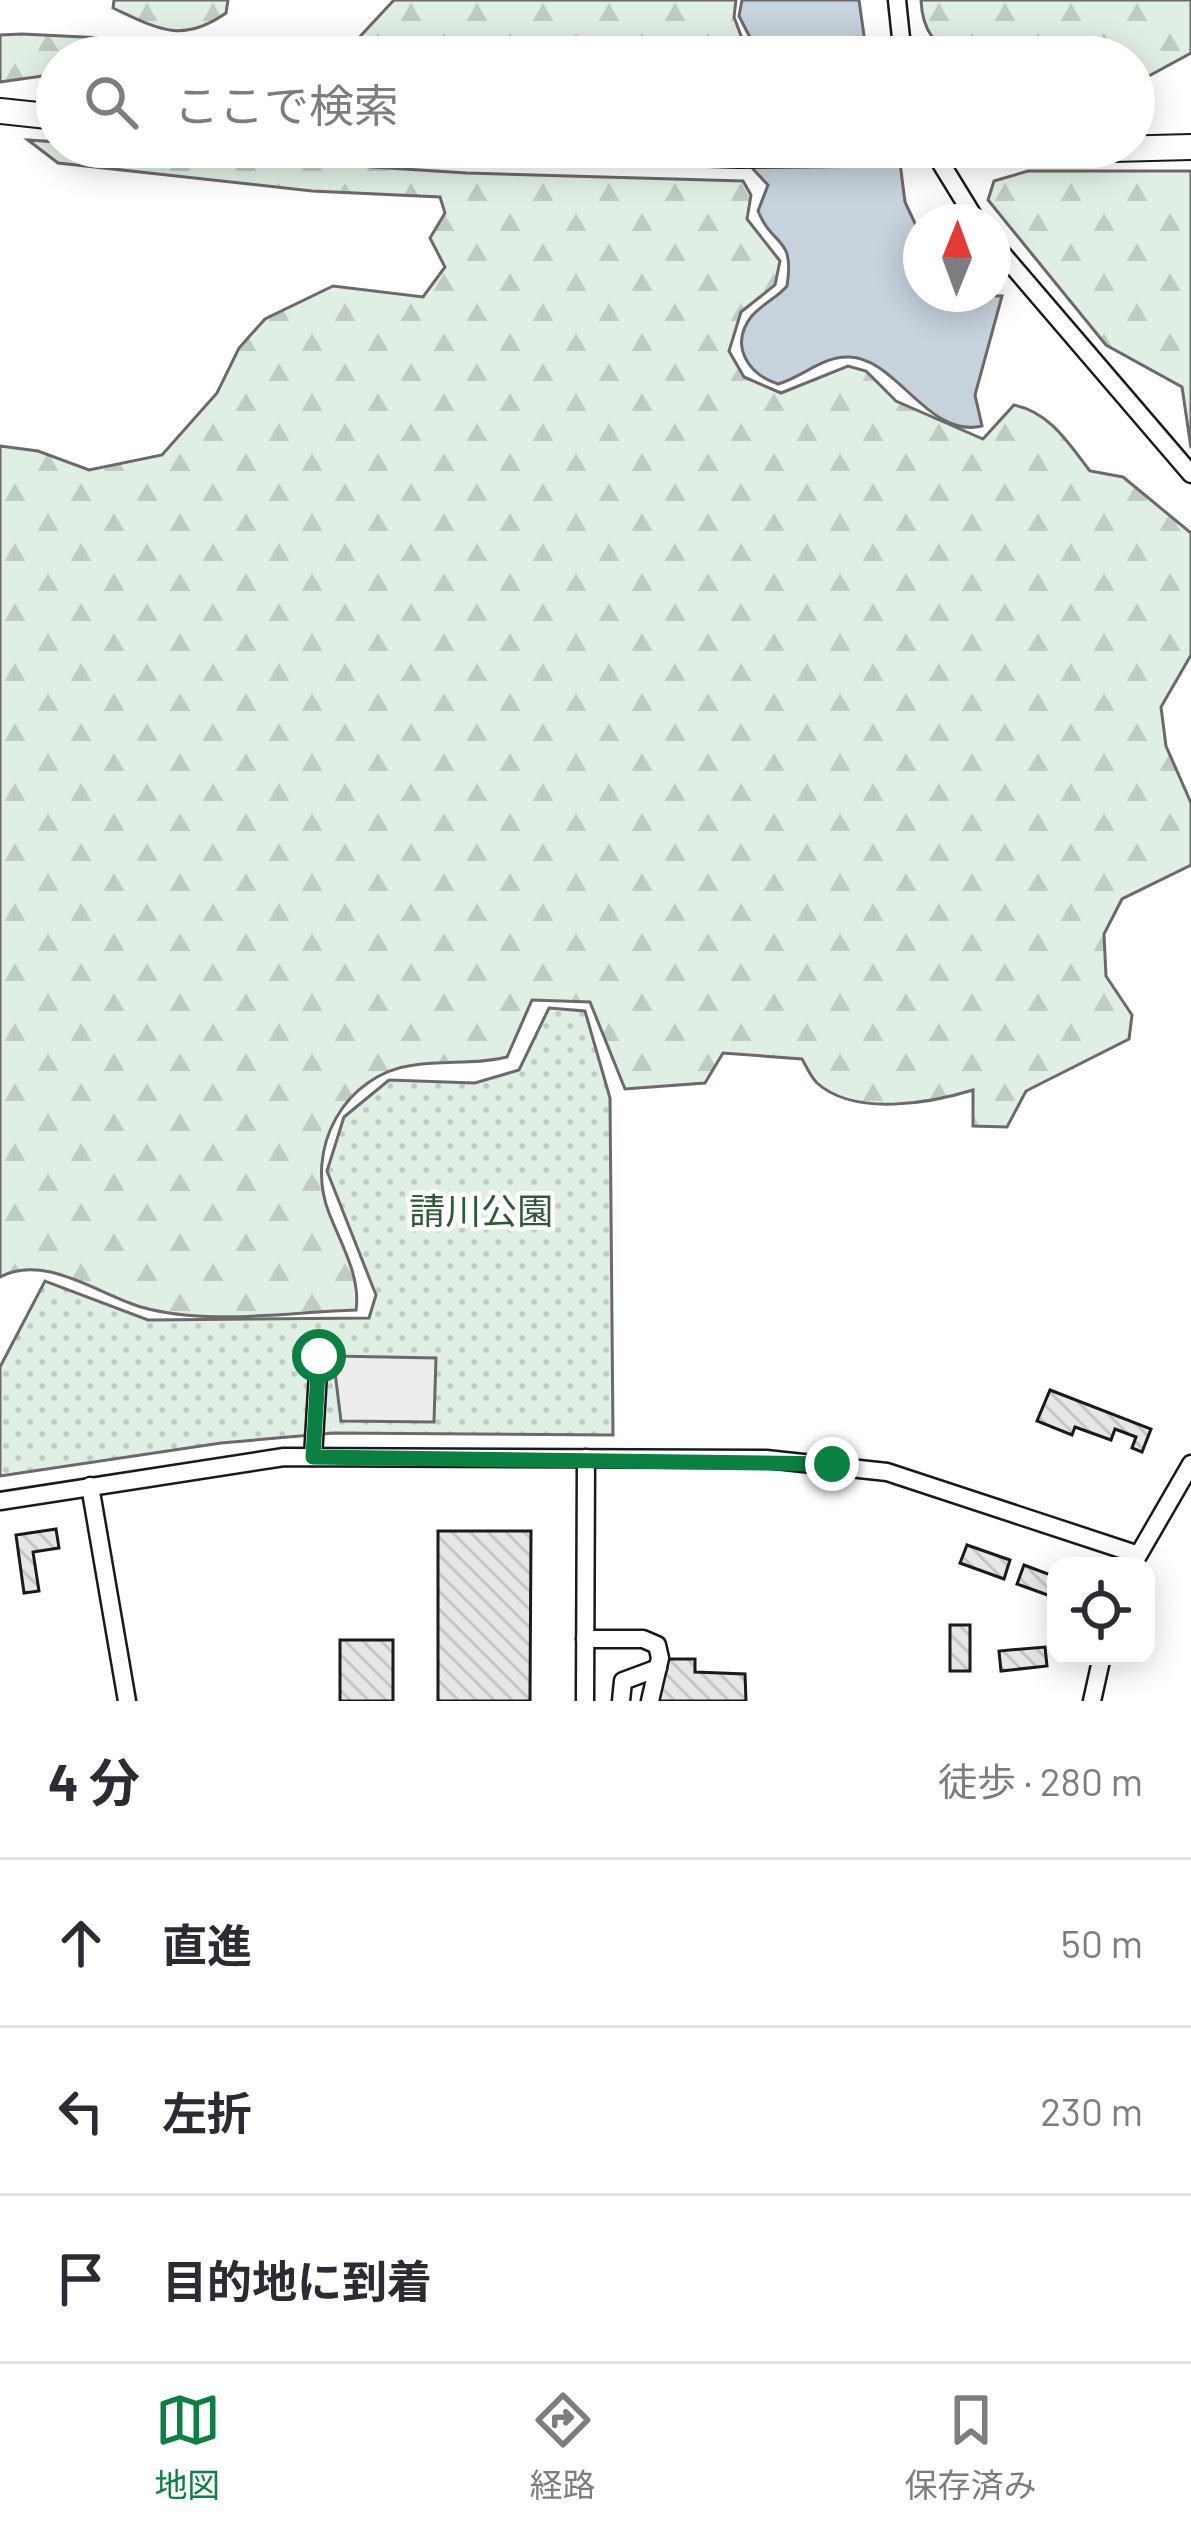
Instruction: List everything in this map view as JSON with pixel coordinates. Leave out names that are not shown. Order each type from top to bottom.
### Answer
[{"type":"highway","points":[[0,111],[36,114]]},
{"type":"highway","points":[[1155,147],[1191,146]]},
{"type":"street","points":[[897,0],[901,36]]},
{"type":"street","points":[[952,168],[969,204]]},
{"type":"street","points":[[1011,264],[1191,475]]},
{"type":"street","points":[[313,1457],[319,1356]]},
{"type":"street","points":[[0,1502],[217,1464],[313,1457],[766,1459],[887,1472],[1126,1557]]},
{"type":"street","points":[[585,1701],[586,1459]]},
{"type":"street","points":[[1136,1557],[1191,1464]]},
{"type":"street","points":[[90,1486],[127,1701]]},
{"type":"street","points":[[585,1639],[652,1641],[660,1652],[650,1701]]},
{"type":"street","points":[[1092,1701],[1100,1665]]},
{"type":"street","points":[[621,1701],[623,1681],[650,1676],[658,1668]]},
{"type":"green space","points":[[114,0],[228,0],[226,13],[183,31],[143,22],[113,8]]},
{"type":"green space","points":[[394,0],[736,0],[734,17],[741,36],[360,36]]},
{"type":"green space","points":[[921,0],[1191,0],[1191,53],[1155,73],[1155,36],[932,36]]},
{"type":"green space","points":[[0,35],[63,36],[36,36],[36,77],[0,82]]},
{"type":"green space","points":[[103,168],[388,168],[743,181],[751,195],[747,219],[780,261],[775,285],[741,312],[729,351],[744,377],[781,393],[848,366],[866,371],[896,401],[983,439],[1014,405],[1027,409],[1048,422],[1090,471],[1123,477],[1191,533],[1191,655],[1161,707],[1166,746],[1191,803],[1191,865],[1122,899],[1104,934],[1106,976],[1132,1015],[1129,1039],[1026,1091],[1007,1127],[973,1126],[973,1090],[915,1102],[872,1104],[833,1094],[817,1083],[802,1059],[723,1053],[705,1083],[625,1089],[590,1002],[532,1000],[507,1057],[389,1071],[368,1083],[336,1118],[326,1140],[323,1189],[353,1273],[356,1310],[193,1316],[141,1307],[53,1273],[17,1271],[0,1277],[0,446],[38,451],[89,470],[162,455],[217,393],[239,348],[265,319],[333,286],[423,297],[445,267],[430,238],[445,213],[440,197],[312,191]]},
{"type":"green space","points":[[1028,171],[1191,171],[1191,448],[1182,387],[1106,345],[1011,228],[1011,204],[988,200],[994,181]]},
{"type":"green space","name":"請川公園","points":[[549,1008],[585,1011],[610,1098],[613,1435],[334,1433],[221,1443],[0,1476],[0,1367],[45,1281],[148,1320],[369,1318],[376,1295],[327,1171],[344,1117],[389,1080],[475,1083],[519,1070]]},
{"type":"shaded area","points":[[742,0],[859,0],[864,36],[749,36],[739,16]]},
{"type":"shaded area","points":[[753,168],[901,168],[906,204],[903,312],[998,312],[975,395],[982,426],[945,421],[882,370],[849,357],[830,360],[778,384],[758,374],[745,358],[742,338],[754,313],[787,286],[789,270],[785,250],[758,211],[768,185]]},
{"type":"shaded area","points":[[333,1356],[436,1358],[434,1422],[341,1421]]},
{"type":"building","points":[[1050,1390],[1151,1429],[1142,1452],[1132,1448],[1136,1437],[1115,1429],[1111,1440],[1075,1427],[1072,1435],[1037,1421]]},
{"type":"building","points":[[56,1529],[59,1548],[33,1552],[39,1591],[24,1593],[16,1535]]},
{"type":"building","points":[[438,1531],[531,1531],[530,1701],[438,1701]]},
{"type":"building","points":[[967,1545],[1010,1560],[1004,1579],[960,1563]]},
{"type":"building","points":[[1024,1565],[1047,1574],[1047,1595],[1017,1584]]},
{"type":"building","points":[[950,1625],[970,1625],[970,1671],[950,1671]]},
{"type":"building","points":[[340,1640],[393,1640],[393,1701],[340,1701]]},
{"type":"building","points":[[1045,1647],[1047,1666],[1001,1671],[999,1651]]},
{"type":"building","points":[[666,1659],[695,1659],[695,1672],[745,1674],[746,1701],[657,1701]]},
{"type":"route","points":[[319,1356],[313,1457],[766,1459],[832,1464]]}]
